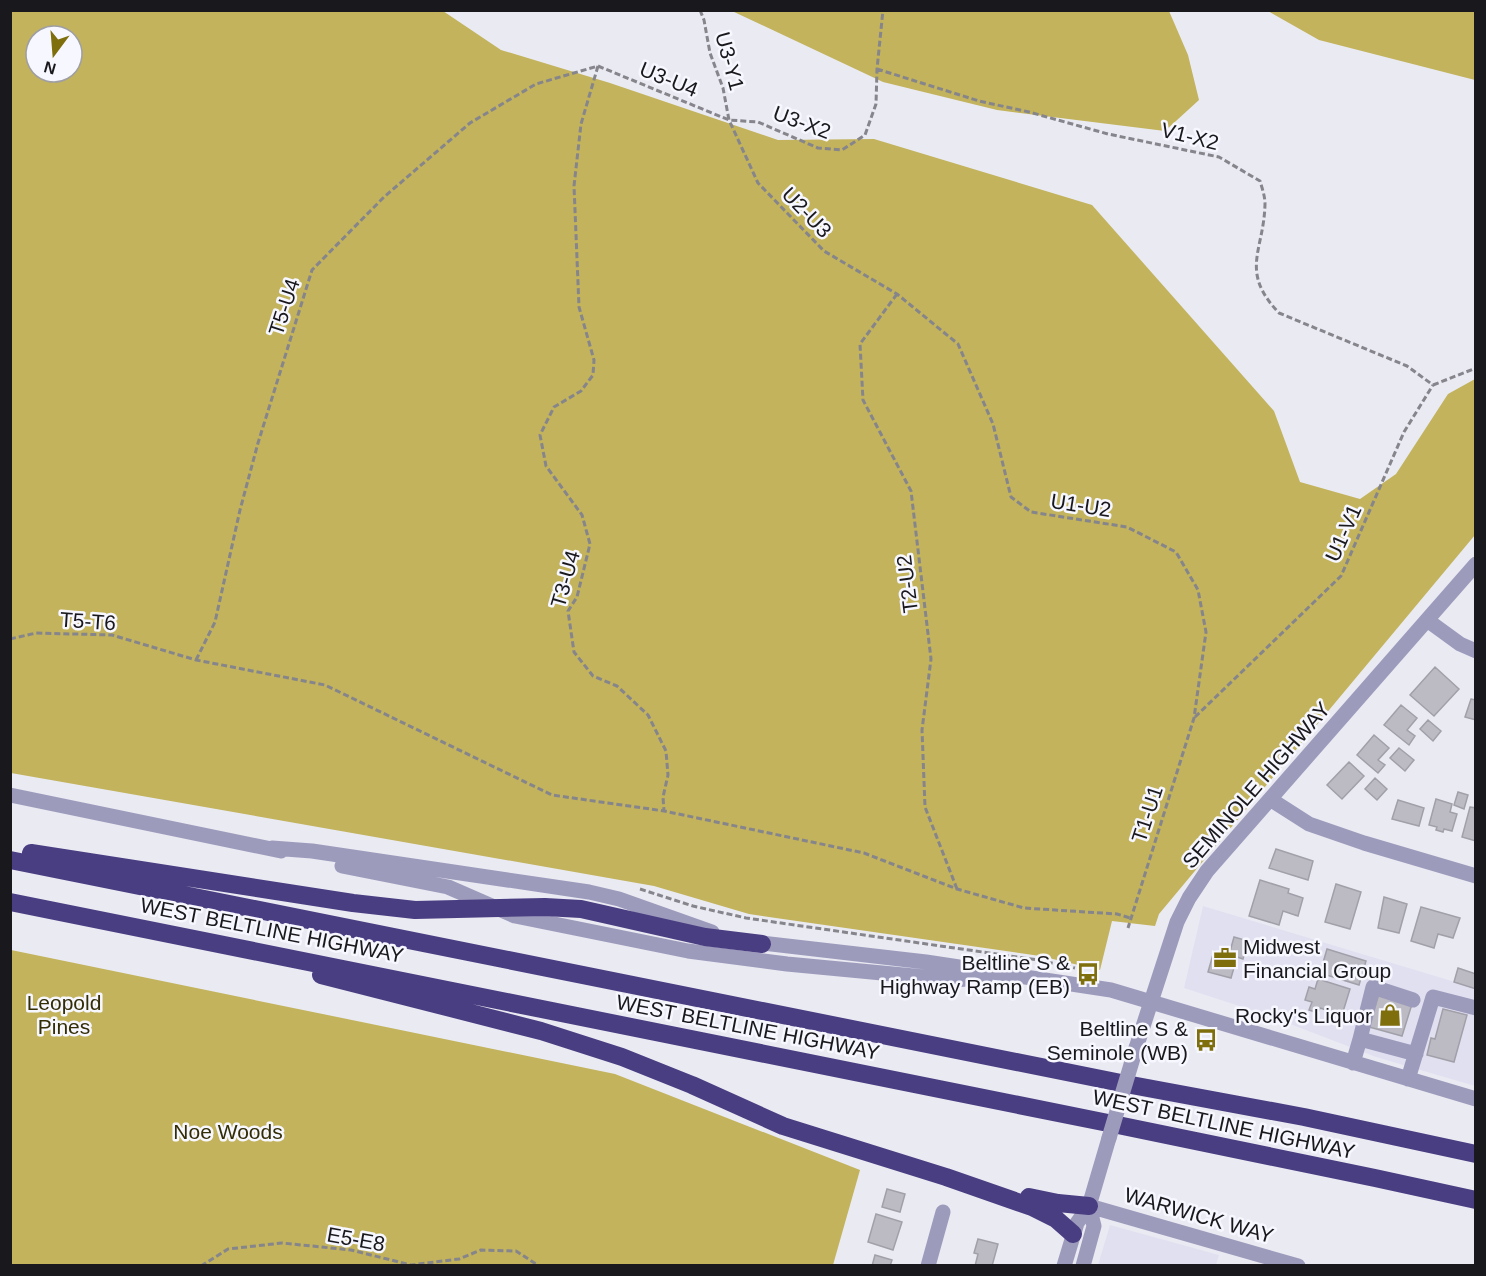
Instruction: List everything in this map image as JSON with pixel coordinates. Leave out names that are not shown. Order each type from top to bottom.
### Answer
[{"type":"highway","points":[[10,850],[353,903],[415,910],[545,907],[581,909],[705,937],[762,944]]},
{"type":"highway","name":"WEST BELTLINE HIGHWAY","points":[[10,860],[1305,1117],[1476,1154]]},
{"type":"highway","name":"WEST BELTLINE HIGHWAY","points":[[10,902],[103,919],[1476,1200]]},
{"type":"highway","points":[[103,919],[581,1043],[662,1073],[783,1126],[946,1177],[1047,1214],[1073,1234]]},
{"type":"highway","points":[[946,1177],[1054,1203],[1089,1206]]},
{"type":"street","name":"SEMINOLE HIGHWAY","points":[[1064,1266],[1077,1223],[1089,1206],[1136,1048],[1177,922],[1189,898],[1207,871],[1476,564]]},
{"type":"street","points":[[1427,620],[1460,644],[1476,651]]},
{"type":"street","points":[[10,795],[272,848],[310,860],[448,887],[514,916],[718,956],[956,980],[1004,975]]},
{"type":"street","points":[[1270,799],[1309,824],[1476,876]]},
{"type":"street","points":[[272,848],[312,851],[589,892],[619,899],[721,935],[762,944],[926,962],[1101,988],[1408,1079],[1475,1096]]},
{"type":"street","points":[[1353,1063],[1373,987],[1413,1000]]},
{"type":"street","points":[[1408,1079],[1433,997],[1476,1008]]},
{"type":"street","points":[[1360,1039],[1416,1054]]},
{"type":"street","name":"SEMINOLE HIGHWAY","points":[[1083,1266],[1094,1229],[1094,1219],[1089,1206]]},
{"type":"street","name":"WARWICK WAY","points":[[1089,1206],[1223,1242],[1298,1266]]},
{"type":"street","points":[[928,1266],[943,1212]]},
{"type":"path","name":"U3-Y1","points":[[700,10],[710,52],[723,88],[729,120]]},
{"type":"path","name":"U3-X2","points":[[729,120],[758,122],[818,148],[842,150],[865,135],[876,104],[883,10]]},
{"type":"path","name":"U3-U4","points":[[598,66],[729,120]]},
{"type":"path","name":"T5-U4","points":[[196,660],[215,622],[240,510],[258,443],[312,270],[384,197],[470,123],[536,84],[598,66]]},
{"type":"path","name":"T3-U4","points":[[598,66],[581,124],[574,186],[579,307],[594,360],[593,375],[581,391],[554,407],[540,435],[546,466],[582,515],[590,544],[577,597],[568,611],[574,652],[593,676],[617,686],[648,715],[666,751],[668,775],[663,797],[664,811]]},
{"type":"path","name":"V1-X2","points":[[877,69],[979,101],[1108,134],[1219,158],[1250,175],[1260,181],[1265,203],[1257,266],[1257,278],[1265,298],[1279,313],[1407,366],[1433,385]]},
{"type":"path","name":"U2-U3","points":[[729,120],[758,183],[824,251],[897,294]]},
{"type":"path","name":"U1-U2","points":[[897,294],[958,344],[993,424],[1011,497],[1031,512],[1127,527],[1176,552],[1198,590],[1206,632],[1194,718]]},
{"type":"path","name":"T2-U2","points":[[897,294],[860,344],[863,400],[911,491],[931,659],[922,730],[925,807],[957,889]]},
{"type":"path","points":[[1433,385],[1476,368]]},
{"type":"path","name":"U1-V1","points":[[1194,718],[1341,576],[1404,432],[1433,385]]},
{"type":"path","name":"T5-T6","points":[[10,639],[36,633],[112,635],[196,660],[325,685],[552,795],[664,811],[864,853],[957,889],[1024,908],[1117,914],[1130,918]]},
{"type":"path","name":"T1-U1","points":[[1128,928],[1194,718]]},
{"type":"path","points":[[634,887],[693,906],[746,918],[1038,960],[1085,970]]},
{"type":"path","name":"E5-E8","points":[[201,1266],[228,1249],[282,1243],[351,1250],[411,1265],[459,1259],[480,1250],[516,1251],[539,1266]]},
{"type":"shaded area","points":[[1203,906],[1475,988],[1475,1086],[1376,1057],[1264,1014],[1184,988]]},
{"type":"shaded area","points":[[1110,1225],[1219,1255],[1216,1265],[1098,1265]]},
{"type":"green space","points":[[10,11],[443,11],[501,50],[610,83],[778,140],[874,139],[1092,205],[1274,411],[1300,482],[1360,499],[1396,474],[1448,394],[1475,379],[1475,535],[1159,914],[1155,926],[1112,921],[1100,970],[1040,956],[749,914],[654,886],[11,773]]},
{"type":"green space","points":[[732,11],[1169,11],[1188,55],[1199,100],[1165,131],[997,110],[883,82]]},
{"type":"green space","points":[[1268,11],[1475,11],[1475,80],[1319,40]]},
{"type":"green space","name":"Noe Woods","points":[[11,950],[615,1074],[860,1170],[833,1265],[11,1265]]},
{"type":"building","points":[[1435,667],[1459,689],[1434,716],[1410,695]]},
{"type":"building","points":[[1471,699],[1476,700],[1476,720],[1465,717]]},
{"type":"building","points":[[1401,705],[1417,718],[1407,730],[1415,736],[1409,745],[1384,725]]},
{"type":"building","points":[[1428,720],[1441,731],[1433,741],[1420,729]]},
{"type":"building","points":[[1374,735],[1389,748],[1378,760],[1385,765],[1378,773],[1357,755]]},
{"type":"building","points":[[1399,748],[1414,760],[1405,771],[1390,758]]},
{"type":"building","points":[[1349,762],[1364,776],[1342,799],[1327,785]]},
{"type":"building","points":[[1375,778],[1387,789],[1377,800],[1365,789]]},
{"type":"building","points":[[1458,792],[1468,795],[1464,809],[1454,805]]},
{"type":"building","points":[[1436,799],[1452,804],[1450,812],[1457,814],[1452,831],[1444,829],[1443,832],[1429,825]]},
{"type":"building","points":[[1398,800],[1424,808],[1419,826],[1392,819]]},
{"type":"building","points":[[1470,807],[1476,808],[1476,841],[1462,837]]},
{"type":"building","points":[[1276,849],[1313,861],[1308,880],[1269,868]]},
{"type":"building","points":[[1260,880],[1289,889],[1288,893],[1303,898],[1298,916],[1283,911],[1279,925],[1249,916]]},
{"type":"building","points":[[1336,884],[1361,892],[1350,929],[1325,922]]},
{"type":"building","points":[[1384,897],[1407,904],[1399,933],[1378,928]]},
{"type":"building","points":[[1421,907],[1460,918],[1453,938],[1438,934],[1434,948],[1411,941]]},
{"type":"building","name":"Midwest Financial Group","points":[[1234,937],[1248,941],[1243,959],[1237,957],[1231,978],[1208,972],[1214,951],[1229,955]]},
{"type":"building","points":[[1327,949],[1366,961],[1359,985],[1320,973]]},
{"type":"building","points":[[1458,968],[1476,974],[1476,989],[1454,982]]},
{"type":"building","points":[[1318,979],[1350,989],[1342,1015],[1320,1008],[1318,1013],[1309,1010],[1312,1002],[1305,1000],[1309,987],[1315,989]]},
{"type":"building","name":"Rocky's Liquor","points":[[1379,994],[1412,1004],[1402,1036],[1369,1027]]},
{"type":"building","points":[[1443,1009],[1467,1015],[1454,1062],[1427,1055],[1431,1038],[1435,1039]]},
{"type":"building","points":[[887,1189],[905,1194],[900,1212],[882,1207]]},
{"type":"building","points":[[876,1214],[902,1222],[893,1250],[868,1242]]},
{"type":"building","points":[[978,1239],[998,1244],[992,1266],[975,1266],[978,1254],[974,1253]]},
{"type":"building","points":[[875,1255],[892,1260],[890,1266],[872,1266]]},
{"type":"place","name":"Midwest Financial Group","points":[[1225,958]]},
{"type":"place","name":"Beltline S & Highway Ramp (EB)","points":[[1088,974]]},
{"type":"place","name":"Rocky's Liquor","points":[[1390,1015]]},
{"type":"place","name":"Beltline S & Seminole (WB)","points":[[1206,1040]]},
{"type":"park label","name":"Leopold Pines","points":[[64,1014]]}]
